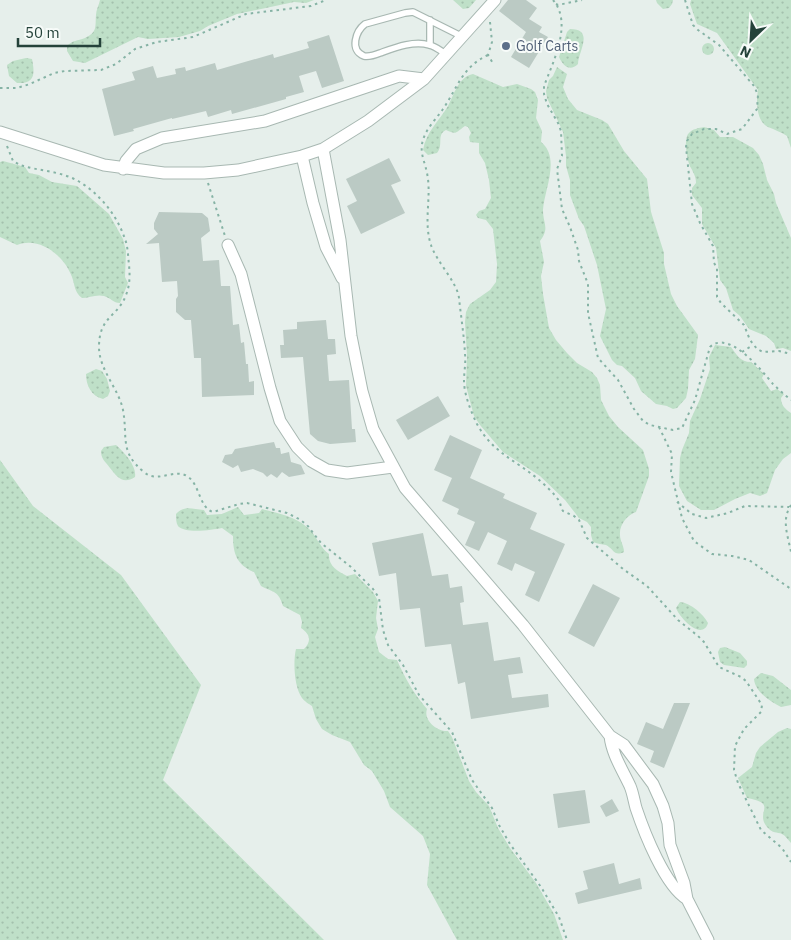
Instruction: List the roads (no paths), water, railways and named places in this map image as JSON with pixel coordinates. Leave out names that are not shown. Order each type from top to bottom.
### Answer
[{"type":"street","points":[[1,133],[104,165],[164,173],[204,173],[238,170],[302,156],[323,149],[368,121],[424,79],[492,4]]},
{"type":"street","points":[[123,169],[126,161],[136,149],[162,138],[265,122],[399,76],[424,79]]},
{"type":"street","points":[[323,149],[340,240],[351,336],[362,391],[373,429],[405,488],[523,625],[610,736],[624,745],[653,784],[663,806],[668,823],[670,845],[684,883],[687,899],[708,940]]},
{"type":"street","points":[[302,156],[326,247],[345,284]]},
{"type":"street","points":[[228,245],[241,274],[280,421],[297,447],[311,461],[327,470],[347,473],[393,467]]},
{"type":"street","points":[[610,736],[612,749],[630,788],[648,840],[672,886],[680,895],[687,899]]},
{"type":"lane","points":[[446,54],[430,45],[413,44],[371,56],[364,56],[359,52],[355,40],[359,28],[366,24],[413,12],[461,36]]},
{"type":"lane","points":[[430,20],[430,45]]},
{"type":"place","name":"Golf Carts","points":[[506,46]]}]
